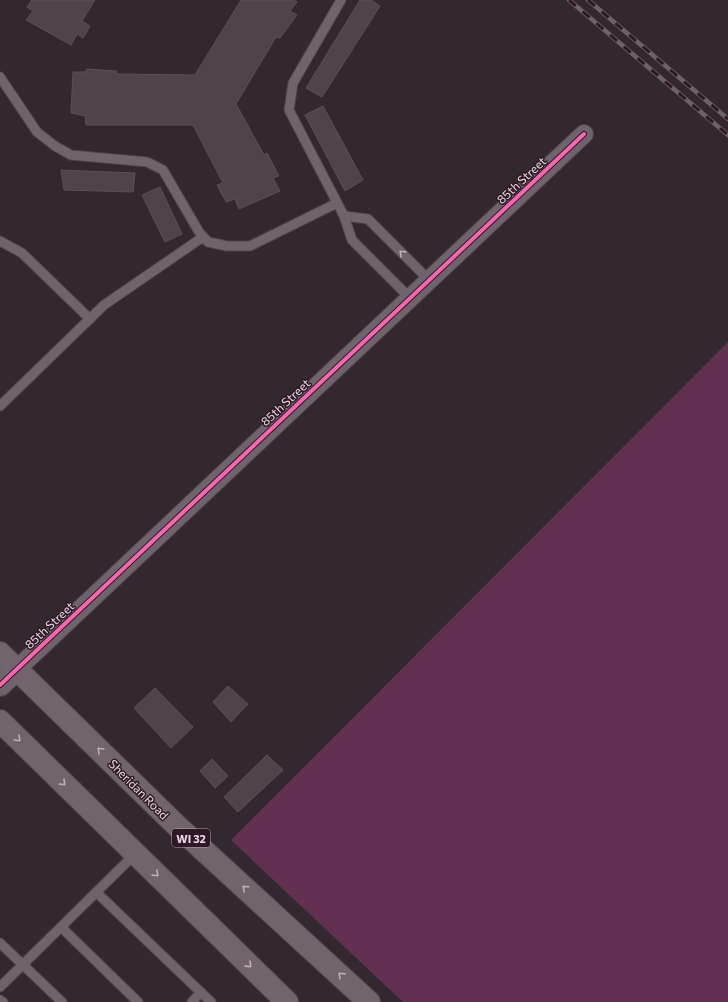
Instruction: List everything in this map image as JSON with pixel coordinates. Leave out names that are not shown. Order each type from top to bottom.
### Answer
[{"type":"main road","name":"Sheridan Road","points":[[0,653],[176,825],[369,1002]]},
{"type":"main road","points":[[0,721],[287,1002]]},
{"type":"street","name":"85th Street","points":[[0,685],[584,134]]},
{"type":"lane","points":[[341,0],[293,83],[289,110],[344,216],[352,240],[410,298]]},
{"type":"lane","points":[[0,77],[37,132],[71,155],[147,162],[164,170],[203,237],[208,242],[227,246],[250,246],[337,203]]},
{"type":"lane","points":[[344,216],[368,219],[429,280]]},
{"type":"lane","points":[[0,406],[104,305],[203,237]]},
{"type":"lane","points":[[0,241],[22,253],[90,319]]},
{"type":"lane","points":[[0,986],[135,854]]},
{"type":"lane","points":[[96,892],[211,1002]]},
{"type":"lane","points":[[61,927],[138,1002]]},
{"type":"lane","points":[[0,943],[62,1002]]},
{"type":"lane","points":[[192,1002],[201,992]]},
{"type":"shaded area","points":[[728,342],[728,1002],[403,1002],[231,840]]},
{"type":"building","points":[[32,0],[95,0],[82,21],[90,26],[83,38],[77,34],[71,45],[26,20],[33,11],[27,7]]},
{"type":"building","points":[[241,0],[294,0],[297,2],[290,11],[297,15],[280,38],[276,37],[236,104],[264,155],[267,153],[279,176],[273,178],[280,191],[239,209],[235,199],[226,202],[217,185],[223,183],[193,125],[86,125],[85,116],[71,113],[73,72],[85,72],[87,69],[117,71],[116,74],[195,75]]},
{"type":"building","points":[[360,0],[371,0],[380,6],[322,97],[306,88]]},
{"type":"building","points":[[323,106],[363,180],[345,191],[305,115]]},
{"type":"building","points":[[61,170],[135,173],[133,192],[64,190]]},
{"type":"building","points":[[160,187],[182,234],[165,242],[142,195]]},
{"type":"building","points":[[228,686],[248,704],[231,722],[213,702]]},
{"type":"building","points":[[155,688],[193,727],[171,748],[134,708]]},
{"type":"building","points":[[267,755],[283,770],[238,812],[224,797]]},
{"type":"building","points":[[212,759],[228,776],[215,788],[200,771]]},
{"type":"railway","points":[[569,0],[728,135]]},
{"type":"railway","points":[[588,0],[728,119]]},
{"type":"cycle path","points":[[0,685],[584,134]]}]
